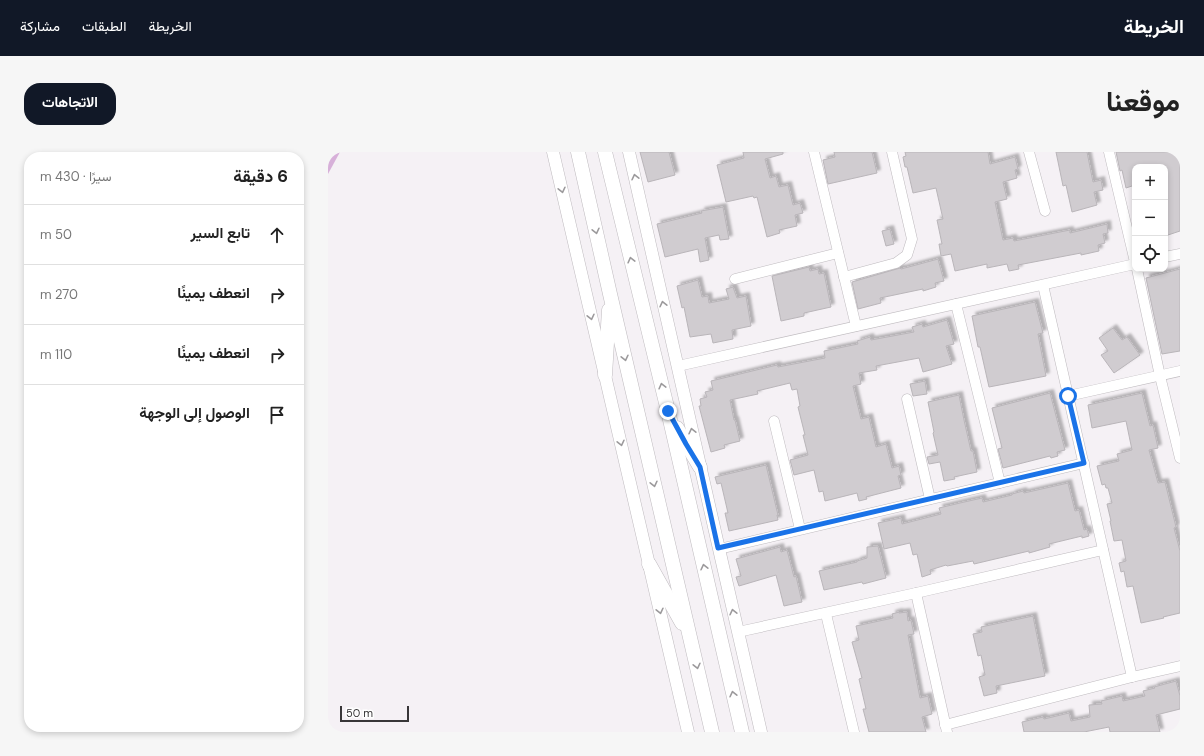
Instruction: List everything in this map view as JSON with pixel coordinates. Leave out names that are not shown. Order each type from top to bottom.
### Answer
[{"type":"main road","points":[[578,152],[712,732]]},
{"type":"main road","points":[[605,152],[668,411],[742,732]]},
{"type":"main road","points":[[605,375],[610,294]]},
{"type":"main road","points":[[668,411],[700,467]]},
{"type":"main road","points":[[649,564],[691,639]]},
{"type":"street","points":[[553,152],[688,732]]},
{"type":"street","points":[[629,152],[761,732]]},
{"type":"street","points":[[814,152],[856,326]]},
{"type":"street","points":[[844,277],[896,263],[907,255],[912,239],[892,152]]},
{"type":"street","points":[[1029,152],[1044,211]]},
{"type":"street","points":[[1109,152],[1132,250]]},
{"type":"street","points":[[735,279],[838,253]]},
{"type":"street","points":[[1168,256],[1180,254]]},
{"type":"street","points":[[678,366],[1043,285],[1132,264]]},
{"type":"street","points":[[1137,272],[1180,458]]},
{"type":"street","points":[[1043,285],[1132,677]]},
{"type":"street","points":[[956,304],[1000,483]]},
{"type":"street","points":[[1068,396],[1180,371]]},
{"type":"street","points":[[907,399],[930,499]]},
{"type":"street","points":[[774,421],[800,530]]},
{"type":"street","points":[[718,548],[1084,463]]},
{"type":"street","points":[[738,632],[826,614],[1103,550]]},
{"type":"street","points":[[916,593],[946,729],[1132,677],[1180,666]]},
{"type":"street","points":[[826,614],[854,732]]},
{"type":"shaded area","points":[[328,152],[340,152],[328,174]]},
{"type":"building","points":[[640,152],[669,152],[675,175],[648,182]]},
{"type":"building","points":[[743,152],[783,152],[783,154],[765,159],[770,178],[776,176],[779,187],[788,185],[793,205],[800,203],[803,213],[795,215],[797,226],[779,230],[780,233],[767,237],[757,197],[754,198],[753,196],[726,202],[717,165],[744,158]]},
{"type":"building","points":[[834,152],[872,152],[877,173],[828,184],[823,160],[835,157]]},
{"type":"building","points":[[905,152],[988,152],[990,164],[1015,157],[1018,169],[1015,170],[1017,178],[1003,182],[1007,199],[995,202],[1003,240],[1013,238],[1014,241],[1070,230],[1070,233],[1107,224],[1108,233],[1103,234],[1105,243],[1098,245],[1099,251],[1018,265],[1019,269],[1009,271],[1007,264],[987,268],[987,264],[955,271],[951,254],[941,256],[939,244],[942,244],[937,220],[943,219],[936,188],[913,193],[903,157],[906,156]]},
{"type":"building","points":[[1056,152],[1087,152],[1093,182],[1101,180],[1103,190],[1094,192],[1097,205],[1072,212],[1066,185],[1063,186]]},
{"type":"building","points":[[1116,152],[1180,152],[1180,231],[1168,235],[1168,164],[1132,164],[1132,186],[1126,188],[1122,170],[1120,171]]},
{"type":"building","points":[[723,207],[729,239],[720,240],[719,235],[705,238],[709,260],[700,262],[698,249],[665,257],[657,224],[702,213],[701,211]]},
{"type":"building","points":[[890,229],[894,244],[886,246],[882,231]]},
{"type":"building","points":[[938,259],[944,281],[935,283],[936,287],[923,291],[923,289],[880,298],[881,303],[858,309],[852,282]]},
{"type":"building","points":[[809,267],[810,271],[818,269],[819,274],[824,273],[831,307],[804,313],[804,316],[781,321],[772,276]]},
{"type":"building","points":[[1180,269],[1180,351],[1162,354],[1146,278]]},
{"type":"building","points":[[698,280],[702,297],[708,296],[709,303],[729,299],[726,289],[733,287],[737,298],[746,296],[751,326],[732,330],[733,339],[713,343],[711,334],[690,337],[684,307],[682,308],[677,286]]},
{"type":"building","points":[[1035,302],[1043,333],[1038,334],[1046,376],[989,387],[980,347],[978,347],[972,316]]},
{"type":"building","points":[[947,320],[954,344],[946,346],[952,364],[923,372],[919,358],[876,366],[877,370],[859,373],[861,384],[853,386],[861,419],[869,417],[876,447],[886,444],[892,468],[899,466],[901,475],[898,476],[901,488],[866,497],[867,499],[859,501],[857,493],[825,501],[823,491],[819,492],[814,470],[794,475],[790,460],[808,455],[798,407],[800,406],[797,389],[792,390],[790,383],[757,391],[758,394],[730,400],[740,441],[724,445],[725,448],[711,452],[699,406],[701,406],[700,399],[707,397],[705,392],[713,390],[711,381],[777,365],[778,367],[825,358],[824,351],[858,344],[857,341],[870,337],[871,340],[914,332],[912,327],[922,324],[923,327]]},
{"type":"building","points":[[1113,328],[1122,340],[1127,337],[1140,355],[1114,373],[1101,355],[1108,351],[1099,338]]},
{"type":"building","points":[[925,381],[927,394],[913,396],[910,384]]},
{"type":"building","points":[[1050,393],[1065,450],[1057,452],[1058,456],[1051,458],[1050,456],[1003,468],[998,449],[1002,448],[992,408]]},
{"type":"building","points":[[1142,393],[1150,426],[1153,425],[1158,448],[1149,450],[1158,483],[1165,482],[1176,527],[1174,528],[1180,551],[1180,613],[1141,623],[1133,586],[1127,587],[1124,571],[1121,572],[1119,563],[1126,561],[1122,540],[1114,541],[1107,504],[1112,503],[1108,488],[1106,488],[1105,484],[1102,485],[1097,466],[1119,461],[1117,454],[1132,450],[1126,421],[1092,428],[1088,405]]},
{"type":"building","points":[[959,395],[977,472],[954,477],[955,479],[944,481],[940,462],[929,464],[927,457],[938,455],[928,402]]},
{"type":"building","points":[[766,465],[778,520],[729,531],[725,513],[728,513],[721,483],[717,484],[715,477]]},
{"type":"building","points":[[1068,483],[1075,511],[1079,510],[1084,530],[1087,529],[1089,536],[1082,538],[1082,536],[1049,544],[1050,547],[1029,553],[1029,551],[974,564],[973,561],[946,565],[930,570],[931,574],[922,577],[917,554],[913,555],[910,543],[884,549],[878,523],[901,518],[902,524],[941,514],[939,508],[982,498],[983,502],[1023,491],[1024,493]]},
{"type":"building","points":[[878,546],[886,578],[863,584],[862,582],[824,590],[819,571],[857,562],[867,558],[867,547]]},
{"type":"building","points":[[780,547],[781,552],[787,550],[794,577],[796,576],[802,602],[784,606],[776,575],[739,586],[736,577],[741,576],[736,559]]},
{"type":"building","points":[[907,612],[908,621],[911,620],[914,634],[908,635],[920,698],[928,696],[932,714],[922,717],[926,732],[869,732],[863,709],[866,709],[859,679],[862,678],[852,642],[859,640],[856,626],[893,618],[892,614]]},
{"type":"building","points":[[1033,616],[1045,676],[996,686],[997,693],[984,696],[979,677],[985,675],[981,655],[978,656],[973,634],[982,632],[981,627]]},
{"type":"building","points":[[1176,681],[1180,696],[1180,709],[1156,715],[1160,732],[1110,732],[1109,727],[1084,732],[1024,732],[1022,722],[1069,713],[1071,721],[1090,717],[1089,705],[1102,704],[1101,701],[1122,696],[1123,701],[1145,696],[1143,691]]},
{"type":"route","points":[[668,411],[700,467],[718,548],[1084,463],[1068,396]]}]
